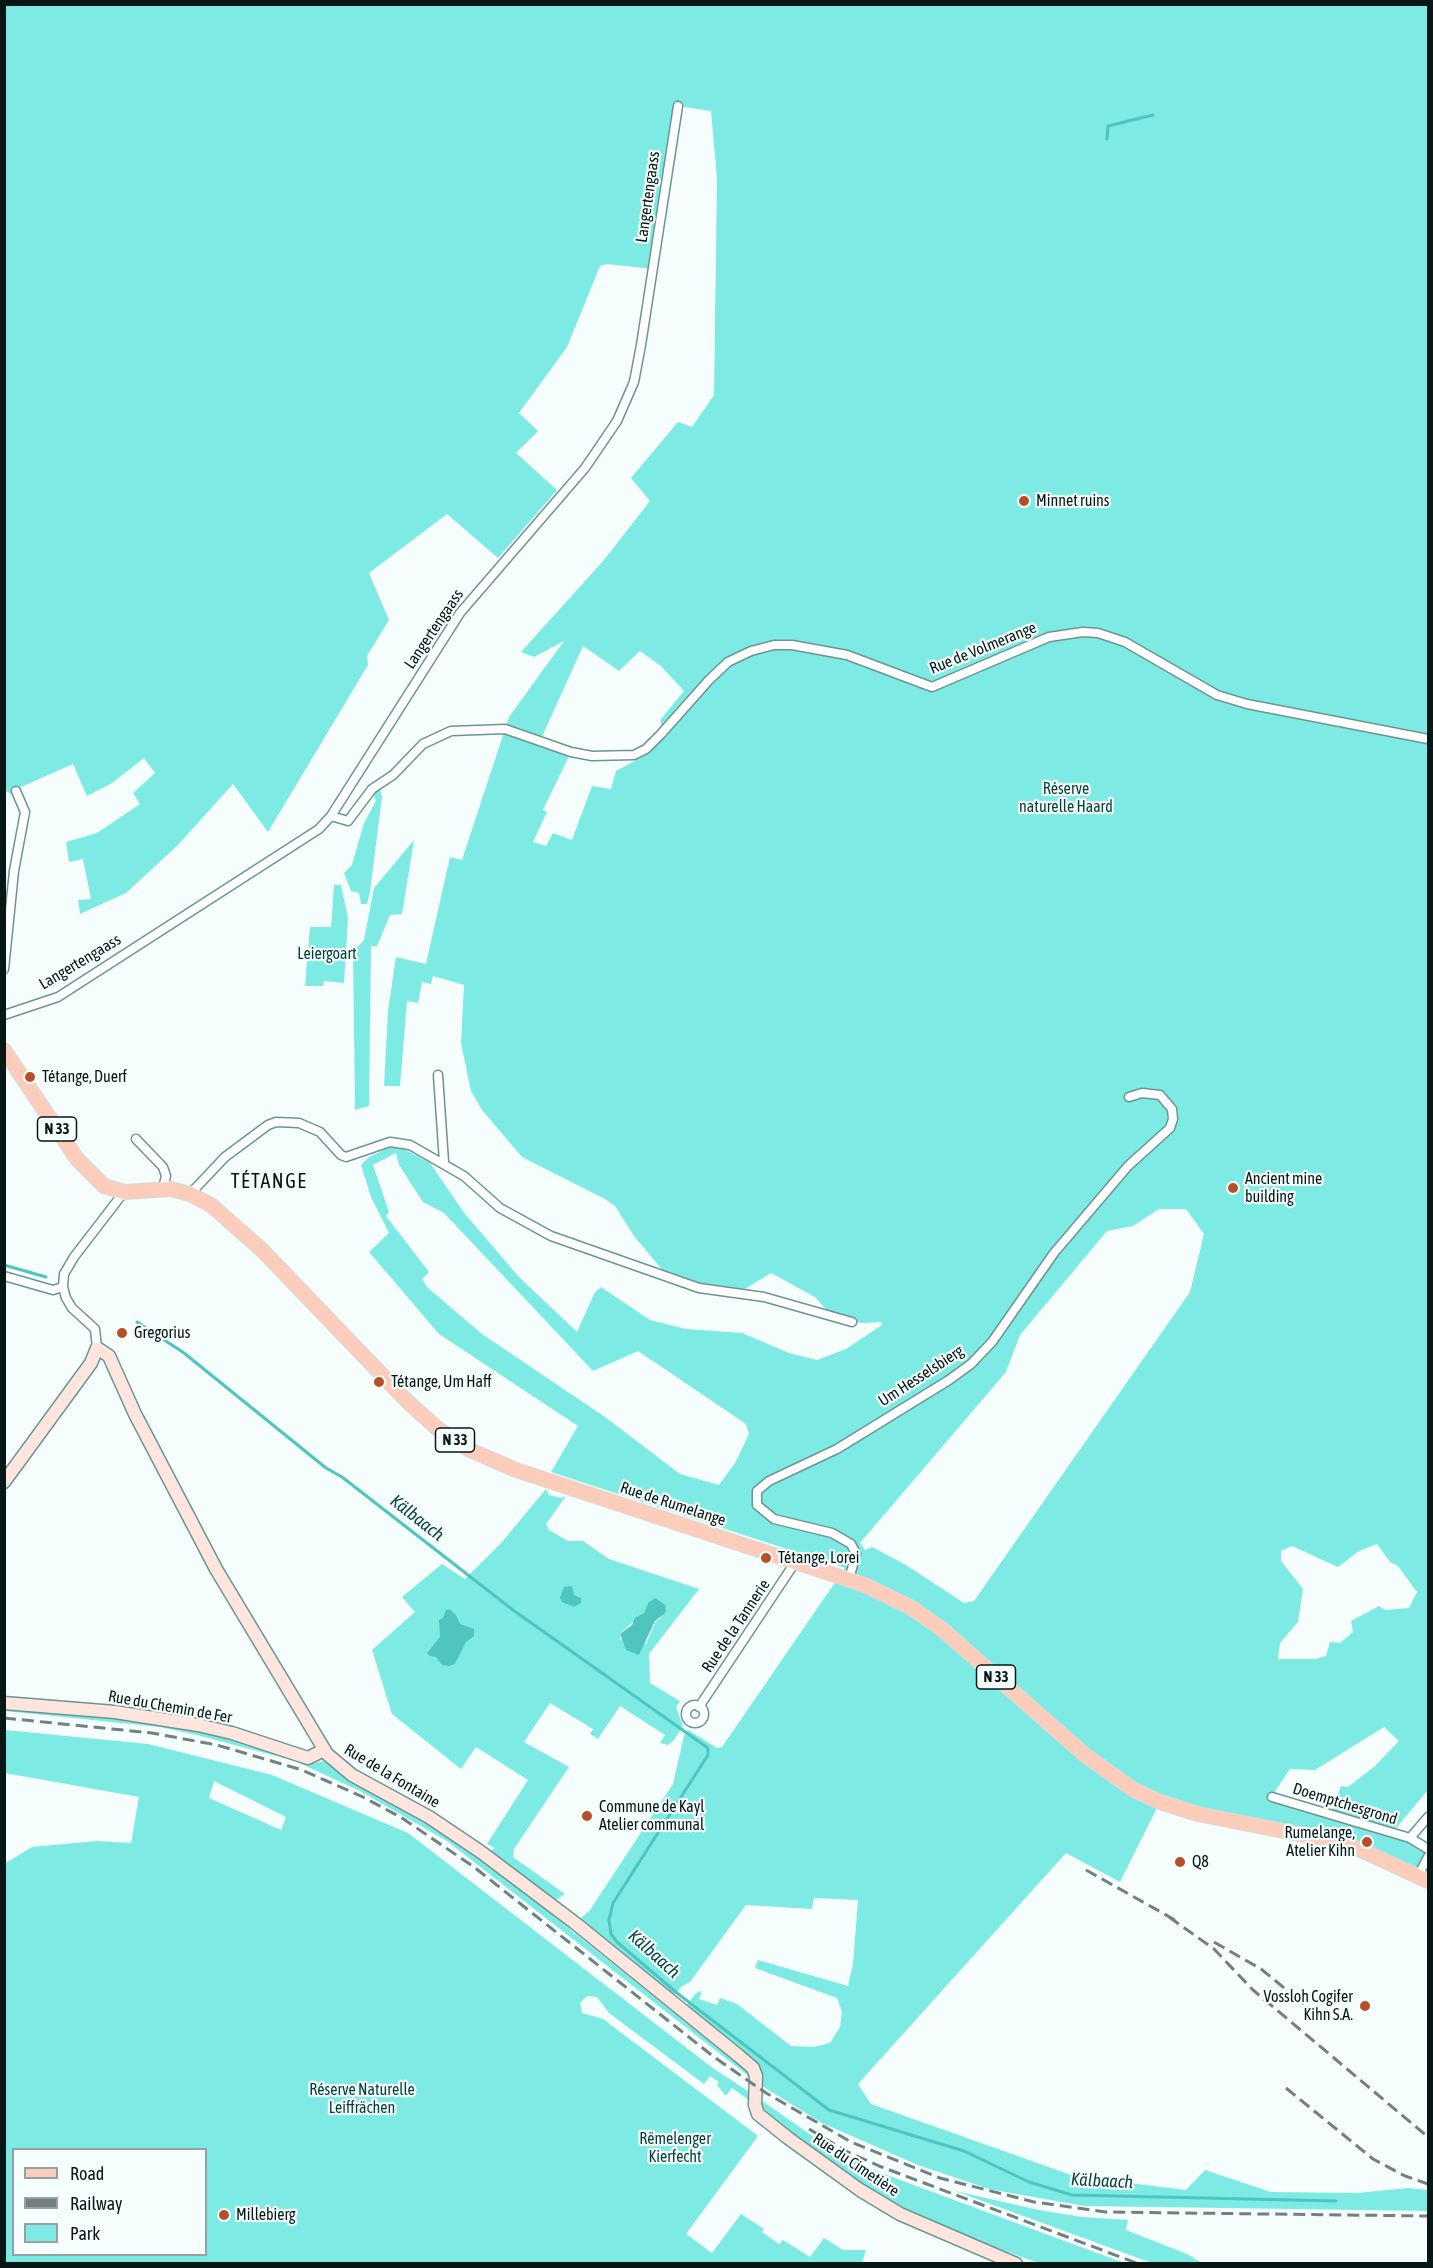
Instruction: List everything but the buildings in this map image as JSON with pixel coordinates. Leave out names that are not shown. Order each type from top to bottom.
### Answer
[{"type":"main road","name":"N 33","points":[[4,1050],[77,1160],[104,1186],[124,1192]]},
{"type":"main road","name":"Rue de Rumelange","points":[[124,1192],[163,1188],[190,1194],[225,1215],[409,1403],[438,1429],[470,1450],[516,1470],[849,1579],[912,1608],[943,1630],[1085,1755],[1134,1790],[1160,1802],[1239,1822],[1324,1839],[1360,1850],[1423,1878]]},
{"type":"main road","points":[[4,1482],[91,1363],[97,1348]]},
{"type":"main road","name":"Rue de la Fontaine","points":[[97,1348],[109,1356],[114,1363],[135,1414],[216,1569],[324,1750],[352,1775],[429,1817],[481,1852],[575,1923],[739,2056],[753,2068],[756,2076],[755,2105]]},
{"type":"main road","name":"Rue du Chemin de Fer","points":[[4,1703],[115,1713],[190,1724],[232,1733],[308,1758],[324,1750]]},
{"type":"main road","name":"Rue du Cimetière","points":[[755,2105],[762,2119],[860,2190],[900,2214],[1016,2264]]},
{"type":"street","name":"Langertengaass","points":[[4,1016],[30,1008],[68,991],[318,829],[331,816],[460,613],[585,468],[616,421],[634,382],[678,106]]},
{"type":"street","name":"Rue de Volmerange","points":[[331,816],[348,821],[372,789],[393,775],[423,744],[451,731],[505,729],[582,754],[634,755],[661,734],[728,662],[751,651],[774,645],[792,645],[847,655],[932,687],[1049,637],[1098,633],[1125,642],[1217,695],[1247,704],[1428,739]]},
{"type":"street","points":[[4,969],[14,871],[25,812],[15,791]]},
{"type":"street","points":[[438,1075],[444,1162]]},
{"type":"street","name":"Um Hesselsbierg","points":[[849,1579],[856,1554],[850,1544],[832,1533],[774,1519],[757,1505],[757,1491],[769,1481],[818,1460],[847,1443],[971,1364],[985,1349],[1054,1253],[1128,1166],[1170,1128],[1172,1109],[1160,1095],[1142,1093],[1129,1097]]},
{"type":"street","points":[[190,1194],[225,1157],[276,1122],[310,1126],[346,1156],[390,1143],[410,1145],[444,1162],[464,1176],[500,1208],[550,1236],[699,1288],[771,1298],[852,1322]]},
{"type":"street","points":[[136,1139],[163,1167],[166,1176],[163,1188]]},
{"type":"street","points":[[97,1348],[95,1329],[72,1308],[63,1287],[64,1274],[74,1257],[124,1192]]},
{"type":"street","points":[[4,1276],[53,1290],[63,1287]]},
{"type":"street","name":"Rue de la Tannerie","points":[[699,1707],[796,1562]]},
{"type":"street","name":"Doemptchesgrond","points":[[1272,1797],[1410,1839],[1428,1849]]},
{"type":"street","name":"Doemptchesgrond","points":[[1410,1839],[1428,1817]]},
{"type":"street","points":[[1423,1878],[1428,1857]]},
{"type":"green space","name":"Réserve naturelle Haard","points":[[4,5],[1428,5],[1428,1790],[1392,1833],[1428,1849],[1428,1881],[1361,1850],[1160,1802],[1120,1882],[1066,1853],[858,2084],[871,2104],[1074,2176],[1186,2190],[1205,2170],[1271,2192],[1357,2193],[1408,2188],[1428,2190],[1428,2211],[1084,2206],[989,2189],[918,2165],[822,2123],[762,2086],[760,2068],[686,2006],[696,1993],[702,1991],[699,1999],[717,2005],[720,1998],[737,2004],[791,2046],[813,2047],[830,2043],[840,2027],[842,2012],[837,1998],[755,1968],[758,1960],[848,1986],[853,1964],[858,1900],[814,1898],[812,1909],[746,1905],[690,1982],[681,1987],[674,1996],[580,1919],[590,1910],[673,1784],[684,1736],[688,1730],[717,1748],[722,1747],[845,1568],[551,1472],[578,1426],[439,1334],[369,1252],[389,1233],[371,1197],[361,1165],[369,1157],[390,1147],[404,1149],[430,1163],[465,1214],[519,1277],[577,1332],[595,1292],[601,1287],[650,1320],[686,1329],[742,1333],[789,1353],[817,1360],[846,1349],[882,1325],[881,1322],[863,1323],[834,1319],[815,1297],[771,1273],[738,1293],[669,1278],[634,1236],[615,1206],[522,1157],[482,1110],[471,1091],[461,1043],[464,985],[433,976],[431,984],[422,982],[418,1003],[407,1001],[400,1086],[384,1086],[388,1011],[396,957],[426,964],[450,857],[462,860],[509,717],[564,641],[534,657],[521,652],[604,560],[650,501],[631,478],[678,422],[692,427],[714,395],[717,178],[711,111],[678,106],[653,269],[607,264],[600,266],[567,347],[519,413],[538,431],[516,453],[557,490],[498,558],[447,514],[369,573],[389,620],[367,656],[368,665],[268,832],[233,784],[177,846],[126,893],[80,914],[78,900],[91,899],[83,859],[69,862],[66,842],[97,833],[140,804],[133,793],[155,773],[144,758],[112,783],[87,796],[73,764],[21,787],[14,795],[5,791]],"holes":[[[583,646],[619,671],[640,651],[661,666],[684,691],[661,719],[661,734],[646,755],[616,771],[611,789],[592,786],[572,840],[553,833],[546,846],[533,842],[547,812],[543,810],[571,752],[541,739]],[[396,1153],[399,1165],[423,1202],[444,1213],[593,1371],[638,1351],[746,1424],[749,1434],[735,1463],[719,1485],[680,1474],[605,1417],[482,1334],[427,1287],[422,1279],[429,1272],[386,1216],[389,1212],[373,1165]],[[1159,1209],[1186,1209],[1204,1234],[1190,1292],[974,1601],[964,1603],[906,1565],[872,1547],[865,1550],[860,1543],[1006,1372],[1020,1335],[1107,1231],[1133,1226]],[[1377,1544],[1390,1562],[1398,1566],[1417,1592],[1409,1608],[1385,1610],[1379,1606],[1351,1621],[1353,1632],[1340,1643],[1330,1642],[1326,1656],[1315,1659],[1278,1659],[1280,1643],[1298,1622],[1303,1589],[1281,1561],[1281,1551],[1292,1546],[1338,1567],[1359,1551]],[[1384,1727],[1399,1741],[1375,1766],[1348,1787],[1341,1786],[1330,1816],[1272,1796],[1290,1769],[1315,1770]]]},
{"type":"green space","points":[[379,785],[382,797],[370,892],[367,904],[361,904],[359,893],[351,891],[344,873],[352,865],[364,823],[376,801],[372,789]]},
{"type":"green space","points":[[414,840],[402,914],[390,915],[377,946],[371,946],[369,1106],[355,1110],[353,952],[364,940],[374,888]]},
{"type":"green space","name":"Leiergoart","points":[[334,885],[341,885],[348,918],[344,983],[324,981],[323,986],[305,986],[310,927],[331,927]]},
{"type":"green space","points":[[546,1489],[549,1495],[561,1498],[566,1496],[546,1524],[549,1530],[568,1541],[583,1541],[609,1559],[699,1589],[649,1654],[650,1683],[680,1701],[676,1707],[683,1726],[674,1740],[668,1745],[660,1743],[665,1735],[620,1706],[598,1739],[590,1734],[593,1729],[550,1703],[524,1742],[569,1767],[514,1849],[513,1857],[565,1894],[556,1900],[547,1898],[490,1851],[495,1848],[487,1844],[528,1780],[476,1747],[461,1769],[392,1714],[372,1650],[415,1612],[402,1597],[442,1564],[465,1579],[502,1542]],"holes":[[[648,1603],[661,1618],[656,1621],[646,1644],[620,1640],[620,1634],[644,1613]]]},
{"type":"green space","points":[[4,1706],[117,1716],[207,1730],[311,1764],[324,1761],[357,1783],[426,1820],[476,1854],[747,2071],[751,2078],[447,1841],[360,1791],[295,1761],[197,1735],[160,1727],[5,1711]]},
{"type":"green space","name":"Réserve Naturelle Leiffrächen","points":[[5,1730],[148,1744],[272,1775],[408,1833],[714,2069],[751,2093],[750,2101],[732,2088],[726,2096],[717,2085],[719,2082],[710,2076],[704,2084],[609,2013],[597,1997],[587,1996],[580,2003],[582,2013],[603,2019],[758,2136],[686,2234],[712,2253],[741,2214],[764,2229],[762,2232],[779,2244],[783,2240],[810,2257],[824,2238],[843,2250],[866,2250],[862,2263],[5,2263],[4,1864],[32,1847],[97,1841],[131,1843],[139,1797],[5,1773]],"holes":[[[214,1781],[286,1817],[281,1830],[209,1798]]]},
{"type":"green space","points":[[761,2100],[831,2149],[868,2168],[1124,2263],[1038,2263],[978,2241],[867,2188],[772,2118],[760,2104]]},
{"type":"green space","points":[[955,2191],[1039,2210],[1082,2217],[1128,2220],[1126,2230],[1187,2254],[1202,2263],[1152,2263]]},
{"type":"shaded area","points":[[572,1586],[574,1595],[581,1598],[581,1603],[574,1607],[562,1602],[560,1598],[564,1587]]},
{"type":"shaded area","points":[[655,1598],[665,1605],[666,1612],[655,1621],[639,1655],[626,1650],[620,1634],[632,1625],[635,1618],[644,1613],[648,1603]]},
{"type":"shaded area","points":[[449,1609],[456,1615],[460,1624],[474,1629],[474,1636],[466,1642],[455,1664],[449,1666],[442,1665],[436,1657],[427,1653],[440,1637],[439,1620]]},
{"type":"waterway","points":[[1107,139],[1108,126],[1153,115]]},
{"type":"waterway","name":"Kälbaach","points":[[4,1265],[46,1277]]},
{"type":"waterway","name":"Kälbaach","points":[[137,1322],[184,1353],[326,1468],[342,1477],[513,1610],[708,1748],[708,1755],[613,1903],[609,1920],[611,1934],[617,1942],[677,1993],[829,2110],[964,2151],[1029,2182],[1072,2195],[1336,2201]]},
{"type":"railway","points":[[4,1718],[152,1733],[217,1745],[302,1770],[363,1797],[402,1818],[474,1867],[714,2057],[766,2093],[851,2142],[940,2178],[1034,2202],[1106,2212],[1428,2216]]},
{"type":"railway","points":[[1086,1870],[1175,1920]]},
{"type":"railway","points":[[1169,1917],[1214,1949],[1253,1990],[1428,2137]]},
{"type":"railway","points":[[1214,1942],[1261,1969],[1304,2004]]},
{"type":"railway","points":[[1286,2088],[1373,2159],[1405,2176],[1428,2184]]},
{"type":"railway","points":[[809,2129],[846,2151],[879,2166],[1139,2264]]},
{"type":"place","name":"Minnet ruins","points":[[1024,501]]},
{"type":"place","name":"Tétange, Duerf","points":[[30,1077]]},
{"type":"place","name":"Ancient mine building","points":[[1233,1188]]},
{"type":"place","name":"Gregorius","points":[[122,1333]]},
{"type":"place","name":"Tétange, Um Haff","points":[[379,1382]]},
{"type":"place","name":"Tétange, Lorei","points":[[766,1558]]},
{"type":"place","name":"Commune de Kayl Atelier communal","points":[[587,1816]]},
{"type":"place","name":"Rumelange, Atelier Kihn","points":[[1367,1842]]},
{"type":"place","name":"Q8","points":[[1180,1862]]},
{"type":"place","name":"Vossloh Cogifer Kihn S.A.","points":[[1365,2006]]},
{"type":"place","name":"Millebierg","points":[[224,2215]]},
{"type":"district","name":"TÉTANGE","points":[[269,1182]]},
{"type":"park label","name":"Rëmelenger Kierfecht","points":[[675,2148]]}]
